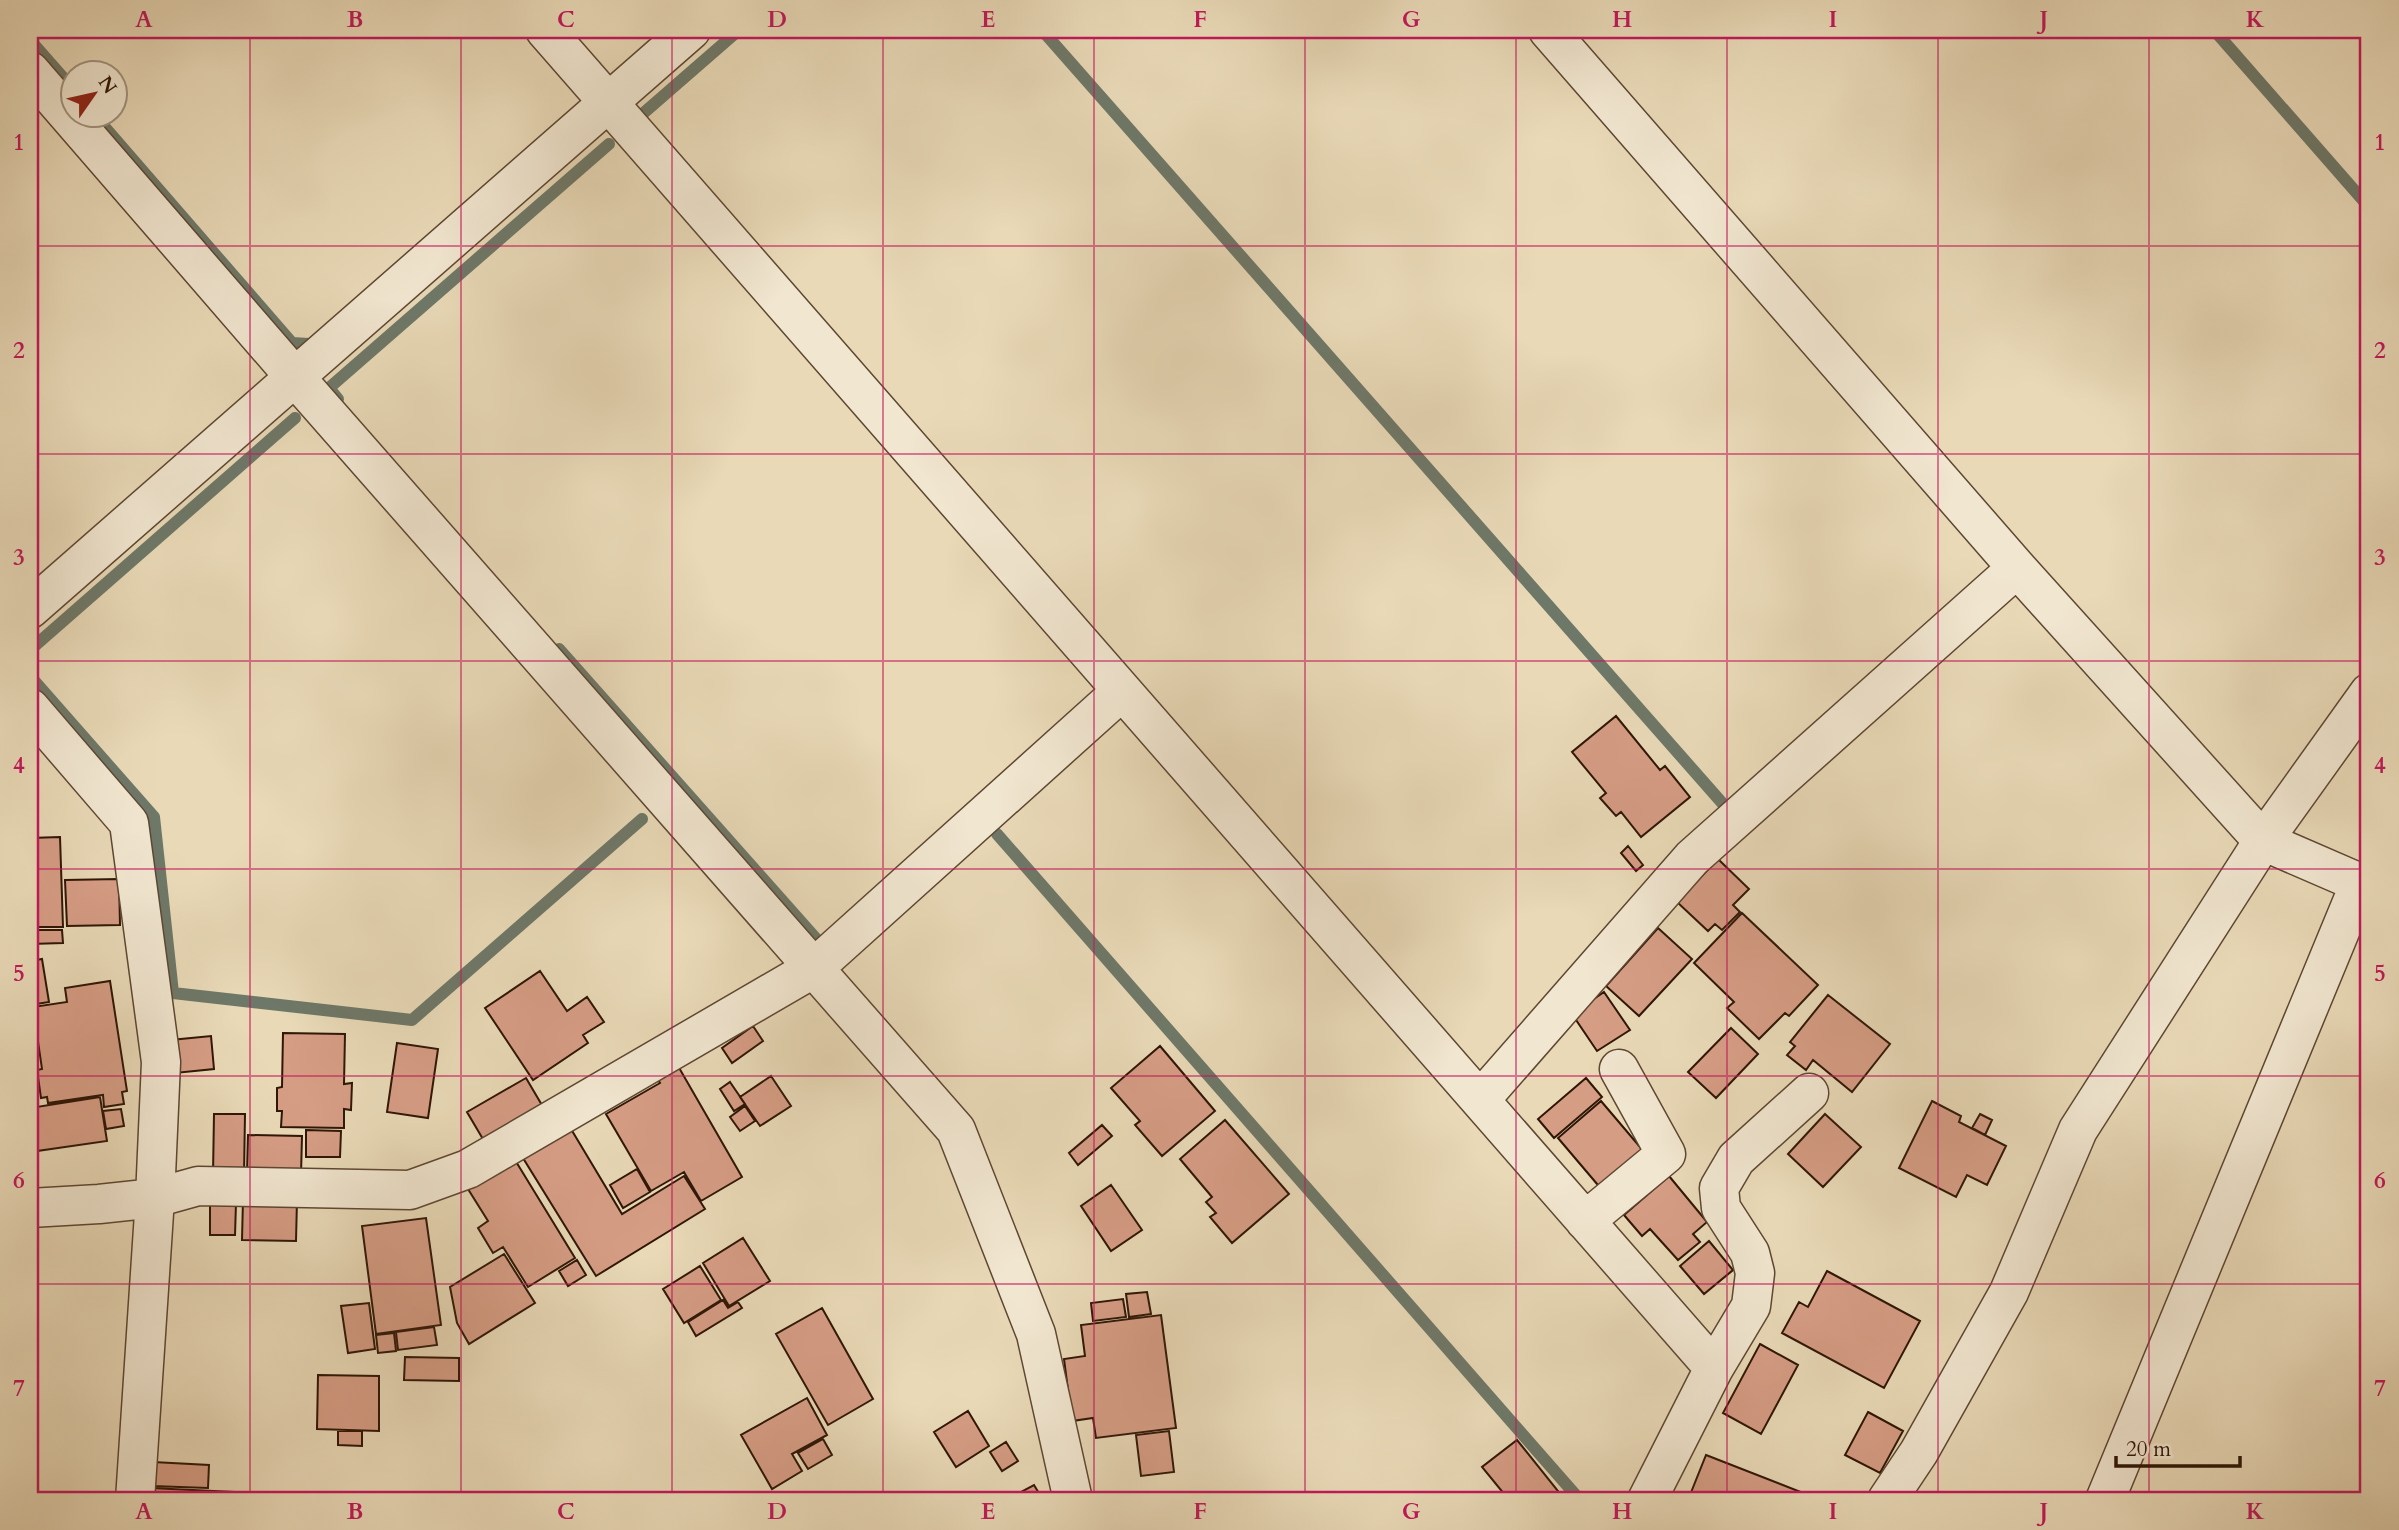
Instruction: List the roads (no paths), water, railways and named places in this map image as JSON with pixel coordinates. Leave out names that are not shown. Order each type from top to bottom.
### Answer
[{"type":"street","points":[[545,30],[1714,1368]]},
{"type":"street","points":[[30,610],[691,30]]},
{"type":"street","points":[[1548,30],[2017,568],[2263,841],[2365,885],[2105,1500]]},
{"type":"street","points":[[30,71],[956,1130],[1037,1334],[1073,1500]]},
{"type":"street","points":[[1480,1100],[1692,858],[2017,568]]},
{"type":"street","points":[[30,1208],[155,1198],[198,1186],[410,1191],[468,1169],[814,968],[1122,691]]},
{"type":"street","points":[[1887,1500],[1919,1452],[2009,1292],[2078,1130],[2263,841],[2369,693]]},
{"type":"street","points":[[30,708],[129,823],[161,1062],[135,1500]]},
{"type":"street","points":[[1586,1221],[1665,1154],[1619,1069]]},
{"type":"street","points":[[1647,1500],[1714,1368],[1751,1306],[1755,1273],[1750,1253],[1721,1208],[1718,1188],[1736,1159],[1809,1093]]},
{"type":"waterway","points":[[639,117],[739,30]]},
{"type":"waterway","points":[[1042,30],[1723,804]]},
{"type":"waterway","points":[[2214,30],[2369,207]]},
{"type":"waterway","points":[[30,40],[60,74]]},
{"type":"waterway","points":[[107,130],[292,343],[309,344]]},
{"type":"waterway","points":[[338,399],[329,388],[609,144]]},
{"type":"waterway","points":[[30,650],[295,418]]},
{"type":"waterway","points":[[559,649],[819,942]]},
{"type":"waterway","points":[[30,676],[154,817],[173,993],[412,1020],[642,819]]},
{"type":"waterway","points":[[997,834],[1580,1500]]}]
